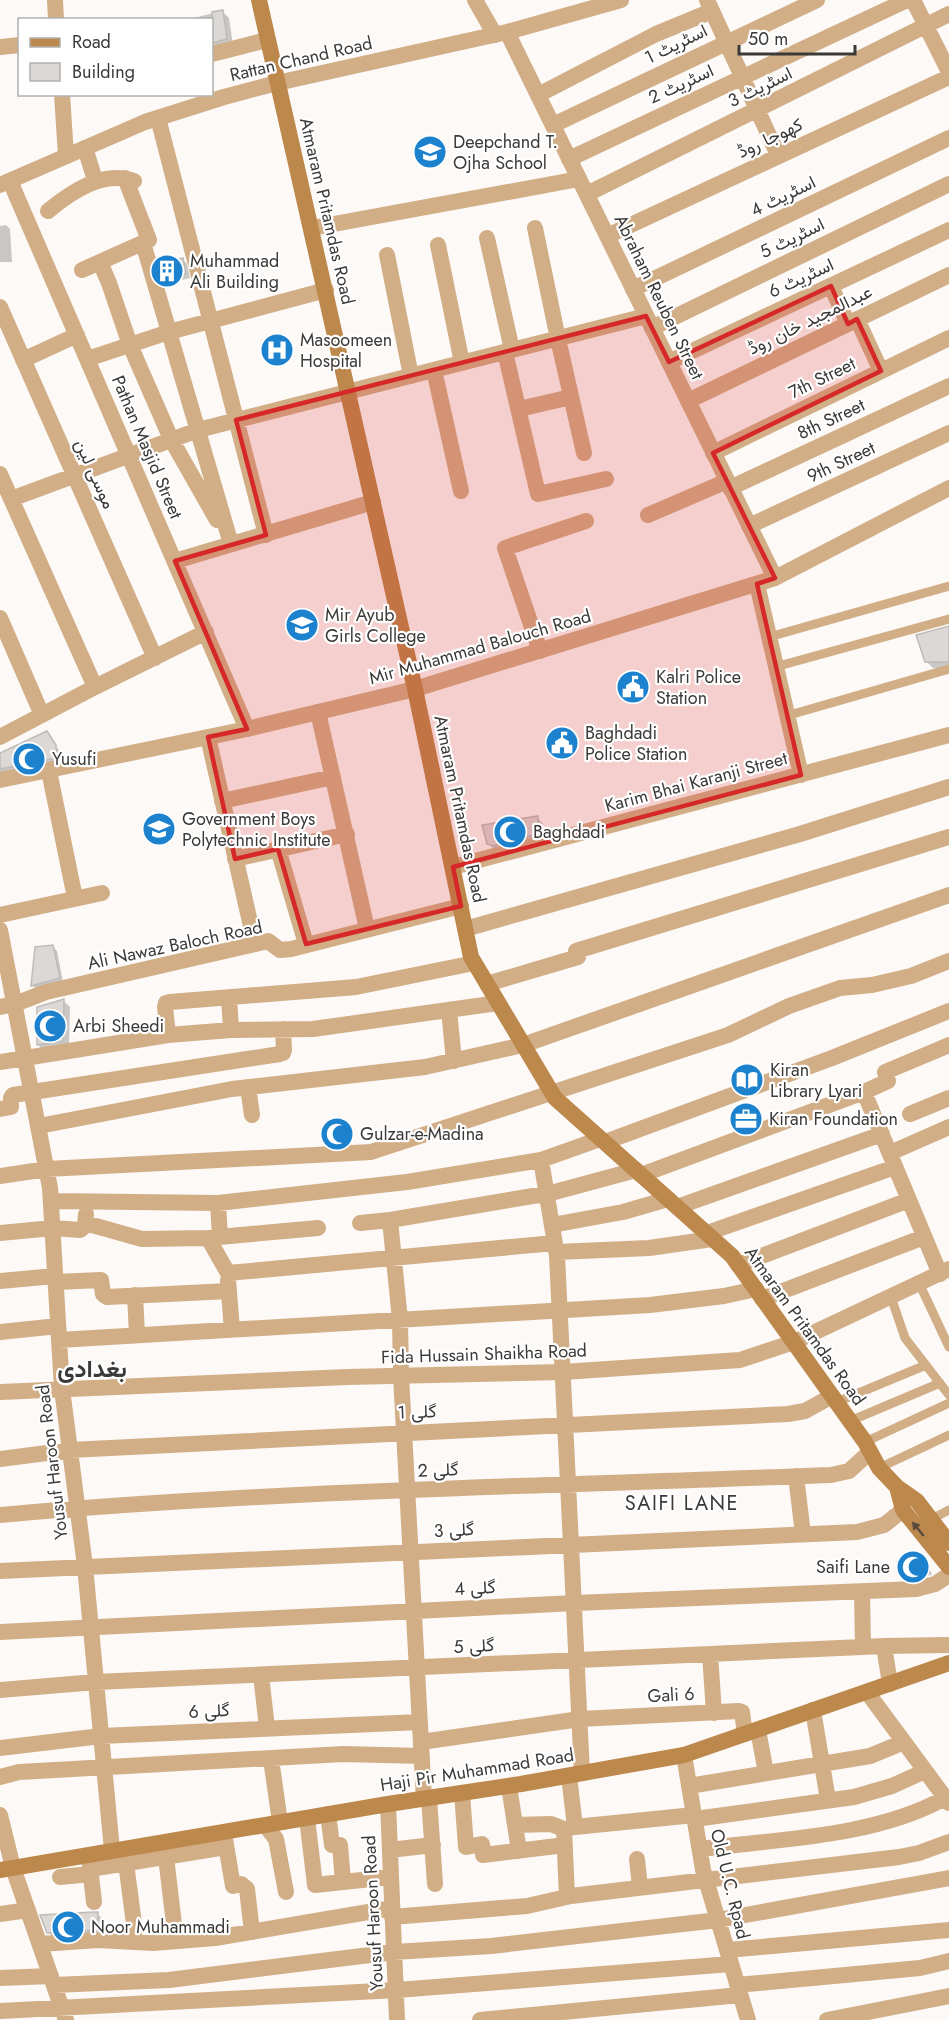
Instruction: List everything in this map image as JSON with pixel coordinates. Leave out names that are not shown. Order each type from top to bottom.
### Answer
[{"type":"main road","name":"Atmaram Pritamdas Road","points":[[259,0],[276,83],[312,228],[347,392],[374,502],[471,957],[555,1098],[732,1256],[850,1421],[879,1468],[897,1487],[917,1501],[948,1541]]},
{"type":"main road","name":"Atmaram Pritamdas Road","points":[[897,1487],[903,1510],[949,1567]]},
{"type":"main road","name":"Haji Pir Muhammad Road","points":[[7,1869],[90,1866],[112,1850],[225,1839],[272,1823],[576,1775],[684,1755],[949,1663]]},
{"type":"street","points":[[55,0],[56,18]]},
{"type":"street","name":"Rattan Chand Road","points":[[5,183],[158,118],[276,83],[501,33],[621,0]]},
{"type":"street","name":"اسٹریٹ 1","points":[[553,125],[817,0]]},
{"type":"street","name":"اسٹریٹ 2","points":[[569,159],[907,0]]},
{"type":"street","points":[[913,0],[949,72]]},
{"type":"street","name":"Abraham Reuben Street","points":[[480,1],[538,95],[775,578]]},
{"type":"street","points":[[538,95],[710,6],[778,155]]},
{"type":"street","name":"اسٹریٹ 3","points":[[312,228],[583,186],[757,110],[949,14]]},
{"type":"street","points":[[213,54],[267,40]]},
{"type":"street","points":[[0,47],[18,45]]},
{"type":"street","name":"کھوجا روڈ","points":[[607,236],[949,77]]},
{"type":"street","points":[[62,96],[66,156]]},
{"type":"street","points":[[158,118],[266,535]]},
{"type":"street","name":"اسٹریٹ 4","points":[[633,289],[949,138]]},
{"type":"street","points":[[85,148],[95,180]]},
{"type":"street","points":[[48,211],[95,180],[131,180],[149,240],[82,270]]},
{"type":"street","name":"Pathan Masjid Street","points":[[5,183],[77,335],[247,729]]},
{"type":"street","name":"اسٹریٹ 5","points":[[11,499],[198,430],[558,339],[649,322],[949,184]]},
{"type":"street","points":[[535,228],[584,453]]},
{"type":"street","name":"اسٹریٹ 6","points":[[669,362],[949,230]]},
{"type":"street","points":[[487,238],[519,409],[538,494],[606,479]]},
{"type":"street","points":[[143,243],[231,544]]},
{"type":"street","points":[[438,245],[462,363]]},
{"type":"street","points":[[387,255],[411,376]]},
{"type":"street","points":[[100,262],[129,345],[171,439],[231,544]]},
{"type":"street","name":"عبدالمجید خان روڈ","points":[[688,401],[949,275]]},
{"type":"street","points":[[831,286],[881,371]]},
{"type":"street","points":[[87,359],[210,320],[326,290]]},
{"type":"street","name":"موسی لین","points":[[0,307],[155,658]]},
{"type":"street","points":[[23,360],[77,335]]},
{"type":"street","name":"7th Street","points":[[713,453],[949,338]]},
{"type":"street","points":[[434,370],[461,491]]},
{"type":"street","name":"8th Street","points":[[648,515],[729,485],[949,386]]},
{"type":"street","points":[[519,409],[572,397]]},
{"type":"street","name":"9th Street","points":[[749,526],[949,433]]},
{"type":"street","points":[[0,474],[95,687]]},
{"type":"street","name":"Mir Muhammad Balouch Road","points":[[0,780],[247,729],[415,689],[540,651],[775,578],[949,488]]},
{"type":"street","points":[[175,561],[374,502]]},
{"type":"street","points":[[540,651],[505,548],[586,521]]},
{"type":"street","points":[[757,584],[801,775]]},
{"type":"street","points":[[0,618],[42,715]]},
{"type":"street","points":[[0,736],[206,632]]},
{"type":"street","points":[[318,712],[367,929]]},
{"type":"street","name":"Karim Bhai Karanji Street","points":[[453,867],[949,735]]},
{"type":"street","points":[[208,737],[255,944]]},
{"type":"street","points":[[49,771],[75,898]]},
{"type":"street","points":[[222,801],[333,777]]},
{"type":"street","points":[[465,929],[800,834],[949,787]]},
{"type":"street","points":[[236,859],[346,834]]},
{"type":"street","points":[[487,984],[578,957],[576,951],[949,837]]},
{"type":"street","points":[[278,849],[306,944]]},
{"type":"street","points":[[0,915],[102,893]]},
{"type":"street","points":[[39,1126],[248,1087],[425,1067],[523,1045],[949,895]]},
{"type":"street","name":"Ali Nawaz Baloch Road","points":[[7,1006],[46,992],[268,941],[280,950],[461,906]]},
{"type":"street","name":"Yousuf Haroon Road","points":[[0,930],[7,1006],[25,1058],[51,1201],[62,1389],[85,1566],[112,1850]]},
{"type":"street","points":[[0,1176],[47,1169],[370,1152],[728,1035],[789,1006],[830,992],[911,976],[949,961]]},
{"type":"street","points":[[168,1035],[166,1003],[356,987],[474,963]]},
{"type":"street","points":[[229,997],[231,1030]]},
{"type":"street","points":[[0,1062],[168,1035],[231,1030],[313,1029],[498,1003]]},
{"type":"street","points":[[449,1010],[454,1061]]},
{"type":"street","points":[[51,1201],[218,1203],[407,1182],[541,1160],[603,1141],[832,1058],[949,1011]]},
{"type":"street","points":[[0,1109],[11,1107],[13,1095],[32,1091],[280,1054],[284,1050],[283,1029]]},
{"type":"street","points":[[360,1223],[547,1194],[638,1172],[864,1092],[888,1081],[885,1072],[949,1045]]},
{"type":"street","points":[[248,1087],[252,1115]]},
{"type":"street","points":[[864,1092],[924,1237],[944,1271]]},
{"type":"street","points":[[910,1114],[949,1098]]},
{"type":"street","points":[[228,1273],[393,1258],[556,1247],[649,1248],[710,1236],[893,1160],[949,1127]]},
{"type":"street","points":[[552,1225],[673,1203],[882,1134]]},
{"type":"street","points":[[541,1160],[556,1247],[578,1661],[580,1719],[576,1775],[568,1834],[567,1897]]},
{"type":"street","points":[[738,1265],[909,1200]]},
{"type":"street","points":[[0,1233],[53,1228],[81,1230],[85,1226],[86,1202]]},
{"type":"street","points":[[218,1203],[214,1237],[228,1273],[232,1330]]},
{"type":"street","points":[[390,1220],[400,1320],[420,1722],[435,1884]]},
{"type":"street","points":[[85,1223],[142,1239],[214,1237],[318,1228]]},
{"type":"street","points":[[0,1332],[137,1335],[560,1311],[759,1294],[924,1237]]},
{"type":"street","name":"Fida Hussain Shaikha Road","points":[[0,1392],[563,1372],[740,1360],[794,1342],[944,1271]]},
{"type":"street","points":[[0,1281],[99,1280],[102,1281],[104,1296],[229,1291]]},
{"type":"street","points":[[135,1295],[137,1335]]},
{"type":"street","name":"گلی 1","points":[[0,1459],[70,1450],[788,1414],[806,1411],[835,1400]]},
{"type":"street","name":"گلی 2","points":[[0,1515],[77,1508],[408,1491],[831,1475],[849,1471],[867,1447]]},
{"type":"street","points":[[796,1476],[803,1534]]},
{"type":"street","name":"گلی 3","points":[[0,1571],[857,1532],[884,1525],[903,1510]]},
{"type":"street","name":"گلی 4","points":[[0,1632],[414,1610],[916,1589],[935,1584],[949,1575]]},
{"type":"street","points":[[862,1592],[863,1647]]},
{"type":"street","name":"گلی 5","points":[[0,1690],[96,1682],[884,1646],[949,1645]]},
{"type":"street","points":[[884,1646],[890,1684]]},
{"type":"street","points":[[710,1654],[714,1713]]},
{"type":"street","points":[[261,1675],[267,1728]]},
{"type":"street","points":[[699,1849],[848,1831],[947,1801],[867,1692]]},
{"type":"street","points":[[813,1710],[828,1800]]},
{"type":"street","name":"Gali 6","points":[[0,1777],[19,1772],[422,1749],[580,1719],[742,1712],[751,1732]]},
{"type":"street","name":"گلی 6","points":[[0,1748],[101,1736],[420,1722]]},
{"type":"street","points":[[751,1732],[766,1773]]},
{"type":"street","points":[[689,1786],[870,1756],[904,1742]]},
{"type":"street","name":"Old U.C. Rpad","points":[[684,1755],[705,1879],[748,2020]]},
{"type":"street","points":[[272,1758],[272,1823],[286,1892]]},
{"type":"street","points":[[462,1793],[466,1847],[482,1844],[483,1855],[519,1851],[568,1834],[854,1797],[892,1786],[925,1771]]},
{"type":"street","points":[[509,1786],[519,1851]]},
{"type":"street","name":"Yousuf Haroon Road","points":[[388,1804],[397,2020]]},
{"type":"street","points":[[328,1814],[332,1845],[340,1845],[343,1882]]},
{"type":"street","points":[[307,1818],[315,1885],[390,1876]]},
{"type":"street","points":[[0,1819],[7,1869],[28,1910],[64,2014]]},
{"type":"street","points":[[516,1825],[551,1824],[568,1834]]},
{"type":"street","points":[[60,1877],[90,1866],[166,1857],[225,1839],[233,1886],[241,1884],[247,1889],[252,1932]]},
{"type":"street","points":[[40,1944],[98,1940],[134,1942],[215,1938],[392,1912],[527,1906],[567,1897],[640,1887],[899,1857],[919,1853],[949,1842]]},
{"type":"street","points":[[390,1850],[433,1845]]},
{"type":"street","points":[[166,1857],[176,1941]]},
{"type":"street","points":[[637,1859],[640,1887]]},
{"type":"street","points":[[126,1863],[134,1924],[134,1942]]},
{"type":"street","points":[[90,1866],[94,1902]]},
{"type":"street","points":[[0,1978],[53,1981],[169,1980],[394,1952],[491,1946],[718,1920],[949,1878]]},
{"type":"street","points":[[0,1914],[28,1910]]},
{"type":"street","points":[[0,2011],[64,2014],[397,1990],[729,1957],[949,1930]]},
{"type":"street","points":[[480,2020],[920,1968],[949,1961]]},
{"type":"street","points":[[827,2020],[949,1996]]},
{"type":"lane","points":[[769,637],[949,586]]},
{"type":"lane","points":[[775,667],[949,619]]},
{"type":"lane","points":[[786,716],[949,669]]},
{"type":"lane","points":[[919,1283],[949,1347]]},
{"type":"lane","points":[[891,1297],[905,1338],[949,1395]]},
{"type":"lane","points":[[835,1400],[926,1365]]},
{"type":"lane","points":[[850,1421],[940,1383]]},
{"type":"lane","points":[[867,1447],[949,1403]]},
{"type":"lane","points":[[879,1468],[949,1435]]},
{"type":"lane","points":[[930,1520],[949,1510]]},
{"type":"highlighted area","points":[[831,286],[848,324],[857,319],[881,371],[713,453],[775,578],[757,584],[801,775],[453,867],[461,906],[306,944],[278,849],[235,859],[208,737],[247,729],[175,561],[266,535],[236,420],[646,316],[669,362]]},
{"type":"building","points":[[223,10],[227,39],[213,43],[212,12]]},
{"type":"building","name":"Muhammad Ali Building","points":[[183,258],[186,274],[165,280],[160,264]]},
{"type":"building","points":[[949,626],[949,662],[925,662],[916,635]]},
{"type":"building","name":"Yusufi","points":[[47,731],[56,745],[57,758],[0,769],[0,753]]},
{"type":"building","name":"Baghdadi","points":[[538,816],[537,834],[493,846],[487,844],[482,825]]},
{"type":"building","points":[[53,945],[60,978],[31,986],[35,947]]},
{"type":"building","name":"Arbi Sheedi","points":[[64,999],[63,1041],[37,1045],[37,1007]]},
{"type":"building","name":"Gulzar-e-Madina","points":[[326,1123],[348,1124],[348,1143],[326,1143]]},
{"type":"building","name":"Saifi Lane","points":[[924,1556],[929,1571],[900,1574],[897,1562]]},
{"type":"building","points":[[98,1912],[98,1930],[47,1933],[40,1915]]},
{"type":"place","name":"Deepchand T. Ojha School","points":[[430,152]]},
{"type":"place","name":"Muhammad Ali Building","points":[[167,271]]},
{"type":"place","name":"Masoomeen Hospital","points":[[277,350]]},
{"type":"place","name":"Mir Ayub Girls College","points":[[302,625]]},
{"type":"place","name":"Kalri Police Station","points":[[633,687]]},
{"type":"place","name":"Baghdadi Police Station","points":[[562,743]]},
{"type":"place","name":"Yusufi","points":[[29,759]]},
{"type":"place","name":"Government Boys Polytechnic Institute","points":[[159,829]]},
{"type":"place","name":"Baghdadi","points":[[510,832]]},
{"type":"place","name":"Arbi Sheedi","points":[[50,1026]]},
{"type":"place","name":"Kiran Library Lyari","points":[[747,1080]]},
{"type":"place","name":"Kiran Foundation","points":[[746,1119]]},
{"type":"place","name":"Gulzar-e-Madina","points":[[337,1134]]},
{"type":"place","name":"Saifi Lane","points":[[913,1567]]},
{"type":"place","name":"Noor Muhammadi","points":[[68,1927]]},
{"type":"district","name":"بغدادی","points":[[92,1369]]},
{"type":"district","name":"SAIFI LANE","points":[[682,1503]]}]
